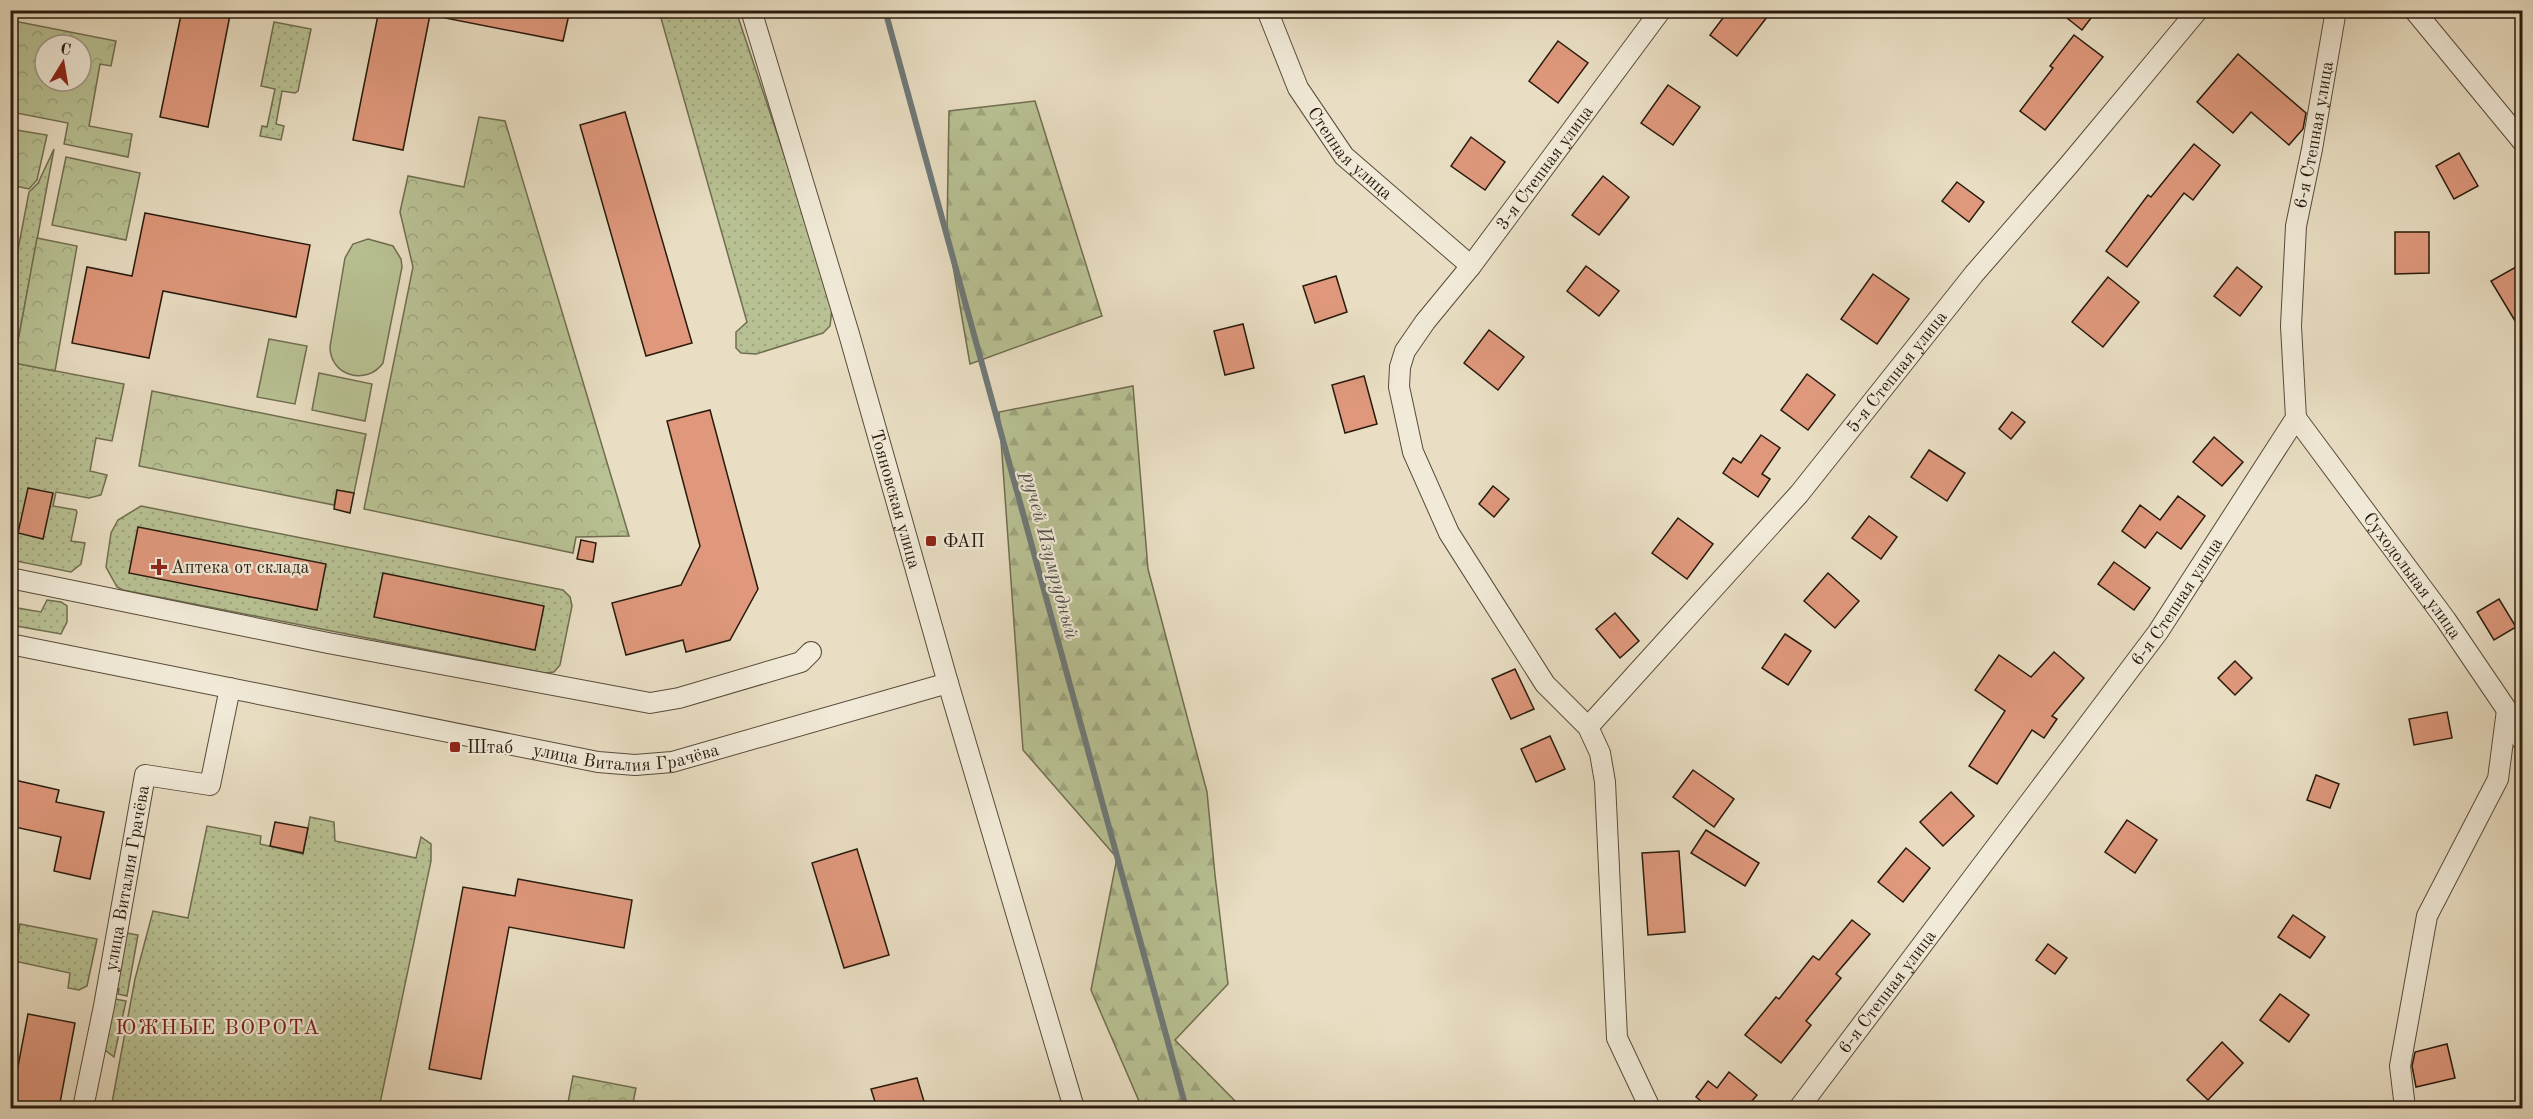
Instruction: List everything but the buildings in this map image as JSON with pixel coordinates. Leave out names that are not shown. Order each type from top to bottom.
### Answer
[{"type":"street","name":"Тояновская улица","points":[[751,10],[849,334],[948,683],[1074,1108]]},
{"type":"street","name":"Степная улица","points":[[1267,10],[1298,88],[1344,156],[1471,266]]},
{"type":"street","name":"3-я Степная улица","points":[[1588,727],[1545,684],[1449,533],[1413,453],[1399,387],[1400,367],[1406,351],[1425,322],[1471,266],[1661,10]]},
{"type":"street","name":"5-я Степная улица","points":[[1588,727],[1798,494],[1974,274],[2068,166],[2198,10]]},
{"type":"street","name":"6-я Степная улица","points":[[1799,1108],[2158,632],[2296,418],[2291,326],[2296,226],[2336,10]]},
{"type":"street","points":[[2414,10],[2523,141]]},
{"type":"street","name":"Суходольная улица","points":[[2296,418],[2446,620],[2507,710],[2523,740]]},
{"type":"street","points":[[10,578],[339,645],[650,703],[679,698],[801,662],[812,652]]},
{"type":"street","name":"улица Виталия Грачёва","points":[[10,644],[598,762],[635,765],[672,762],[948,683]]},
{"type":"street","name":"улица Виталия Грачёва","points":[[83,1108],[104,1006],[145,775],[210,785],[230,688]]},
{"type":"street","points":[[2405,1108],[2400,1066],[2427,916],[2498,779],[2507,710]]},
{"type":"street","points":[[1588,727],[1600,753],[1605,782],[1617,1038],[1650,1108]]},
{"type":"green space","points":[[659,11],[736,11],[833,301],[830,326],[823,333],[756,354],[741,353],[736,348],[736,332],[747,322]]},
{"type":"green space","points":[[14,21],[75,33],[33,33],[33,93],[93,93],[93,36],[116,41],[111,66],[100,64],[89,126],[132,134],[128,157],[64,144],[68,123],[11,112],[10,41]]},
{"type":"green space","points":[[274,22],[311,29],[298,91],[295,93],[282,91],[276,124],[284,126],[281,140],[260,136],[262,126],[267,127],[275,89],[261,86]]},
{"type":"green space","points":[[1035,101],[1102,316],[970,364],[947,231],[949,111]]},
{"type":"green space","points":[[479,117],[505,121],[629,536],[576,537],[573,553],[364,509],[413,267],[400,212],[408,176],[464,187]]},
{"type":"green space","points":[[10,129],[47,135],[37,180],[29,189],[11,185]]},
{"type":"green space","points":[[54,149],[14,363],[124,384],[112,441],[96,438],[90,471],[107,475],[101,495],[89,498],[56,492],[53,506],[77,512],[71,541],[85,543],[81,564],[71,572],[11,560],[10,414],[14,395],[10,394],[11,286],[29,192],[38,183]]},
{"type":"green space","points":[[66,157],[140,173],[126,240],[52,225]]},
{"type":"green space","points":[[37,238],[77,246],[55,371],[14,363]]},
{"type":"green space","points":[[368,239],[393,246],[401,259],[402,267],[383,363],[376,370],[359,376],[343,371],[336,365],[330,347],[345,258],[353,244]]},
{"type":"green space","points":[[269,339],[307,346],[295,404],[257,397]]},
{"type":"green space","points":[[319,373],[372,384],[365,421],[312,410]]},
{"type":"green space","points":[[1133,386],[1148,569],[1207,792],[1228,984],[1175,1040],[1242,1108],[1142,1108],[1091,990],[1117,858],[1023,750],[999,412]]},
{"type":"green space","points":[[152,391],[366,434],[354,493],[337,490],[334,505],[139,466]]},
{"type":"green space","points":[[141,506],[563,590],[570,597],[572,606],[560,665],[554,672],[545,673],[123,590],[117,587],[106,567],[111,533],[118,520]]},
{"type":"green space","points":[[47,600],[61,602],[67,606],[67,622],[61,634],[11,625],[11,607],[41,612]]},
{"type":"green space","points":[[310,817],[334,822],[335,841],[416,858],[421,837],[431,844],[431,861],[379,1108],[111,1108],[135,979],[153,911],[188,918],[207,826],[261,836],[260,844],[303,854]]},
{"type":"green space","points":[[20,924],[97,939],[87,986],[79,990],[68,988],[70,973],[14,961]]},
{"type":"green space","points":[[127,933],[138,935],[127,996],[118,994],[119,989],[112,988]]},
{"type":"green space","points":[[110,998],[126,1001],[114,1057],[101,1047]]},
{"type":"green space","points":[[573,1076],[636,1088],[632,1108],[567,1108]]},
{"type":"waterway","name":"ручей Изумрудный","points":[[885,10],[1186,1108]]},
{"type":"place","name":"ФАП","points":[[931,541]]},
{"type":"place","name":"Аптека от склада","points":[[159,567]]},
{"type":"place","name":"Штаб","points":[[455,747]]},
{"type":"district","name":"ЮЖНЫЕ ВОРОТА","points":[[218,1027]]}]
